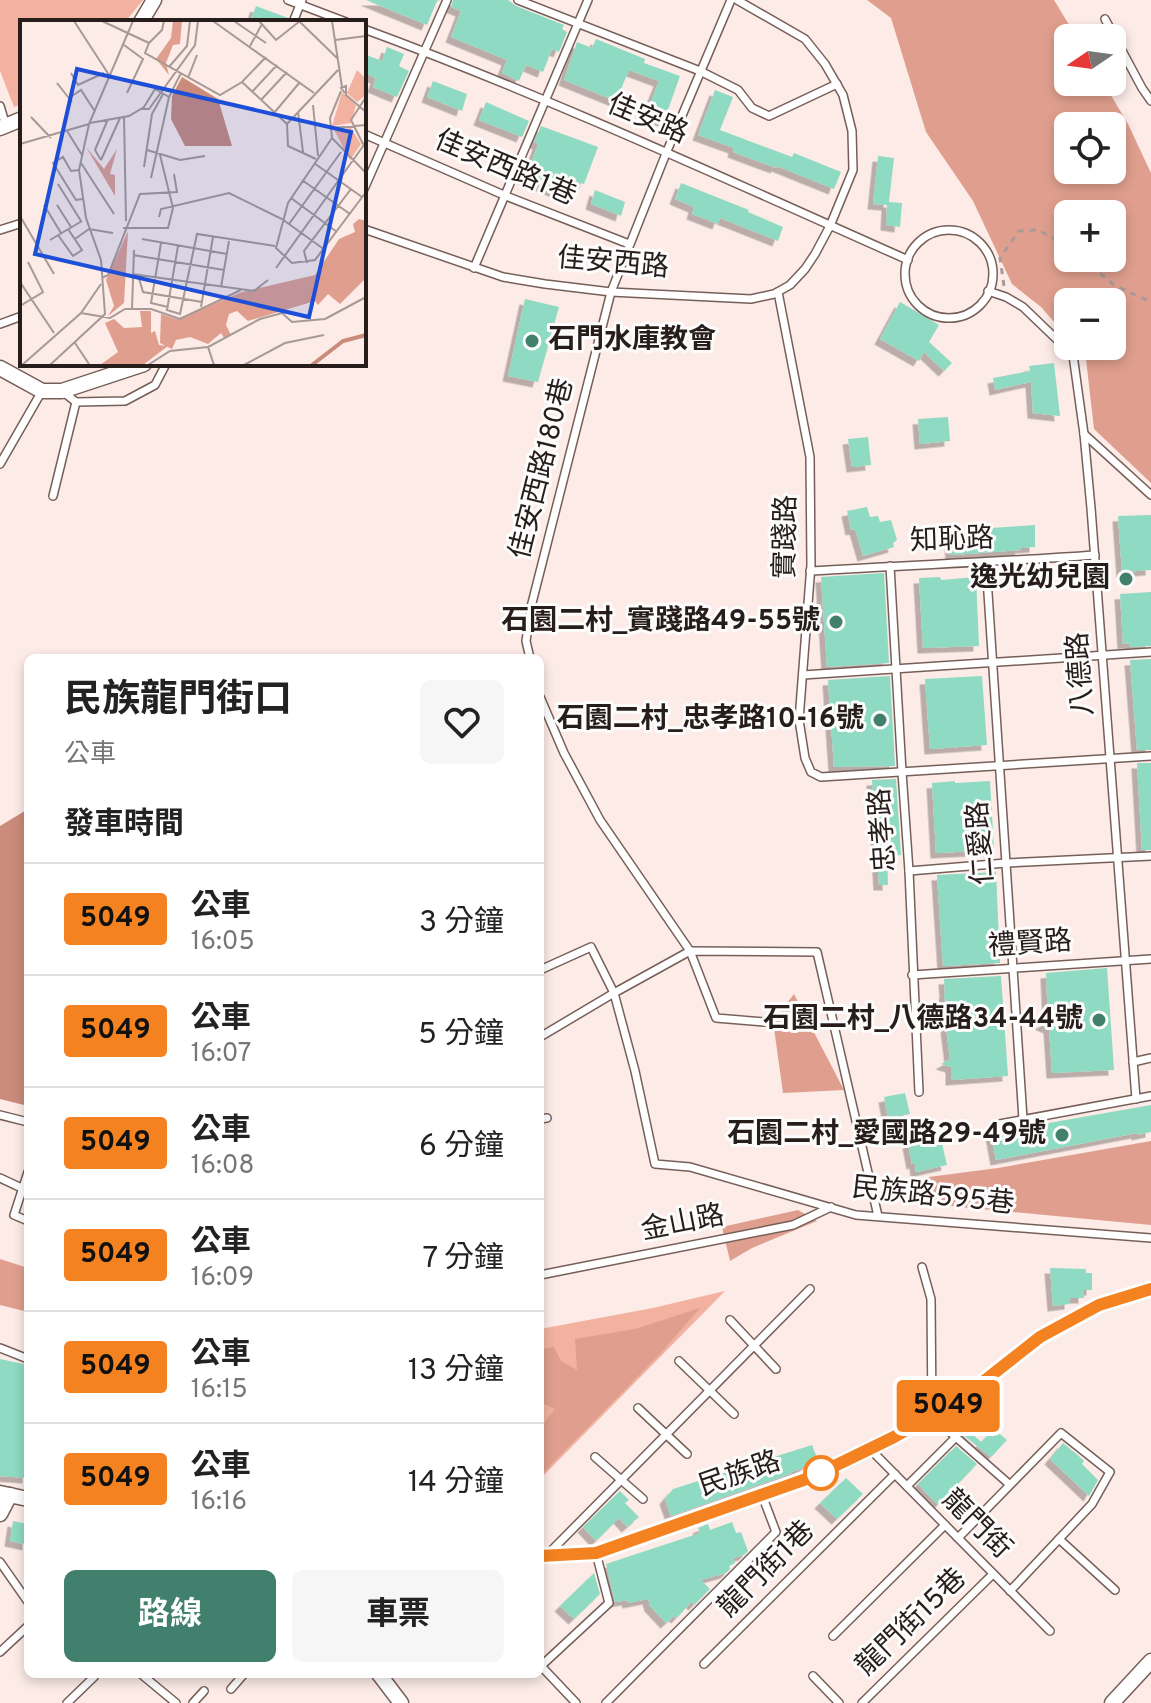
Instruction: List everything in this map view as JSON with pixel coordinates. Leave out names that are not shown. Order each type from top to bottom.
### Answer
[{"type":"street","points":[[142,20],[154,0]]},
{"type":"street","points":[[0,368],[42,391],[62,391],[138,366]]},
{"type":"street","name":"民族路","points":[[544,1556],[596,1553],[812,1477],[965,1396],[1040,1337],[1099,1305],[1151,1289]]},
{"type":"street","points":[[0,1514],[5,1494]]},
{"type":"street","points":[[1112,1703],[1148,1670]]},
{"type":"street","points":[[384,1678],[401,1703]]},
{"type":"lane","points":[[288,0],[301,2],[342,20]]},
{"type":"lane","points":[[366,185],[447,0]]},
{"type":"lane","points":[[518,0],[700,71],[738,90],[752,108],[769,116],[837,84]]},
{"type":"lane","points":[[474,268],[588,0]]},
{"type":"lane","points":[[734,0],[805,39],[825,64],[843,95],[852,131],[853,170],[830,226],[805,269],[790,285],[778,292]]},
{"type":"lane","name":"佳安西路180巷","points":[[529,654],[526,641],[531,607],[611,292],[700,71],[734,0]]},
{"type":"lane","points":[[1105,19],[1151,101]]},
{"type":"lane","name":"佳安路","points":[[366,30],[426,51],[667,151],[908,260]]},
{"type":"lane","points":[[0,106],[3,127]]},
{"type":"lane","name":"佳安西路1巷","points":[[366,135],[506,196],[629,244]]},
{"type":"lane","points":[[0,230],[20,224]]},
{"type":"lane","name":"佳安西路","points":[[366,230],[503,277],[611,292],[751,299],[778,292]]},
{"type":"lane","points":[[943,230],[966,233],[984,247],[993,268],[993,280],[984,301],[976,309],[955,318],[943,318],[932,315],[914,301],[905,280],[908,260],[914,247],[932,233],[943,230]]},
{"type":"lane","name":"八德路","points":[[988,291],[1023,307],[1073,355],[1095,555],[1136,1099]]},
{"type":"lane","name":"實踐路","points":[[778,292],[810,457],[810,571],[799,720],[805,758],[811,772],[821,777],[902,772]]},
{"type":"lane","points":[[0,324],[20,317]]},
{"type":"lane","points":[[62,391],[76,402],[125,401],[155,385],[165,366]]},
{"type":"lane","points":[[0,464],[42,391]]},
{"type":"lane","points":[[53,496],[76,402]]},
{"type":"lane","points":[[1084,434],[1151,495]]},
{"type":"lane","name":"知恥路","points":[[810,571],[1095,555]]},
{"type":"lane","name":"仁愛路","points":[[986,563],[1023,1119]]},
{"type":"lane","name":"忠孝路","points":[[890,566],[919,1092]]},
{"type":"lane","points":[[803,675],[1151,652]]},
{"type":"lane","points":[[544,706],[564,753],[600,820],[690,951],[716,1018],[765,1022]]},
{"type":"lane","points":[[902,772],[1151,756]]},
{"type":"lane","points":[[909,871],[1151,856]]},
{"type":"lane","name":"民族路595巷","points":[[544,968],[591,947],[614,993],[655,1164],[690,1167],[856,1215],[1151,1238]]},
{"type":"lane","points":[[544,1035],[690,951],[817,952],[878,1216]]},
{"type":"lane","name":"禮賢路","points":[[912,975],[1151,959]]},
{"type":"lane","points":[[1133,1062],[1151,1058]]},
{"type":"lane","points":[[994,1125],[1151,1096]]},
{"type":"lane","points":[[0,1115],[24,1121]]},
{"type":"lane","points":[[0,1178],[24,1190]]},
{"type":"lane","points":[[24,1192],[14,1215],[24,1219]]},
{"type":"lane","name":"金山路","points":[[544,1274],[793,1225],[831,1207]]},
{"type":"lane","points":[[922,1267],[931,1299],[932,1416],[1009,1484]]},
{"type":"lane","points":[[544,1555],[810,1289]]},
{"type":"lane","points":[[730,1320],[776,1369]]},
{"type":"lane","points":[[0,1348],[24,1357]]},
{"type":"lane","points":[[679,1361],[734,1414]]},
{"type":"lane","points":[[638,1408],[687,1454]]},
{"type":"lane","points":[[958,1538],[1061,1433],[1110,1472],[1092,1504],[1010,1591]]},
{"type":"lane","points":[[907,1486],[956,1437]]},
{"type":"lane","name":"龍門街","points":[[870,1449],[1050,1631]]},
{"type":"lane","points":[[595,1457],[643,1499]]},
{"type":"lane","name":"龍門街1巷","points":[[704,1664],[895,1474]]},
{"type":"lane","points":[[606,1703],[776,1532],[762,1495]]},
{"type":"lane","points":[[833,1636],[945,1525]]},
{"type":"lane","points":[[1059,1539],[1115,1590]]},
{"type":"lane","points":[[544,1663],[609,1603],[596,1553]]},
{"type":"lane","points":[[0,1562],[24,1596]]},
{"type":"lane","name":"龍門街15巷","points":[[862,1703],[993,1574]]},
{"type":"lane","points":[[0,1652],[24,1630]]},
{"type":"lane","points":[[544,1669],[576,1703]]},
{"type":"lane","points":[[813,1676],[839,1703]]},
{"type":"lane","points":[[67,1703],[90,1678]]},
{"type":"lane","points":[[146,1678],[176,1703]]},
{"type":"lane","points":[[231,1689],[241,1678]]},
{"type":"lane","points":[[193,1703],[204,1691]]},
{"type":"path","points":[[1006,297],[1000,258],[1019,231],[1038,230],[1054,239]]},
{"type":"path","points":[[1099,272],[1114,285],[1151,302]]},
{"type":"shaded area","points":[[0,0],[143,0],[127,20],[20,20],[20,105],[14,107],[0,71]]},
{"type":"shaded area","points":[[867,0],[1054,0],[1069,24],[1054,24],[1054,96],[1111,96],[1121,112],[1054,112],[1054,184],[1126,184],[1126,121],[1151,173],[1151,483],[1094,429],[1086,360],[1126,360],[1126,288],[1054,288],[1054,322],[1012,284],[973,201],[926,132],[891,18]]},
{"type":"shaded area","points":[[24,811],[24,1105],[0,1099],[0,826]]},
{"type":"shaded area","points":[[794,994],[844,1090],[783,1093],[773,1021]]},
{"type":"shaded area","points":[[1151,1141],[1151,1225],[897,1201],[890,1182],[998,1168]]},
{"type":"shaded area","points":[[798,1210],[817,1221],[752,1248],[730,1261],[722,1227]]},
{"type":"shaded area","points":[[0,1259],[24,1267],[24,1311],[0,1305]]},
{"type":"shaded area","points":[[725,1291],[544,1475],[544,1328]]},
{"type":"shaded area","points":[[700,1308],[659,1355],[544,1472],[544,1423],[555,1409],[544,1404],[544,1348],[554,1347],[561,1361],[577,1370],[575,1339],[635,1329]]},
{"type":"building","points":[[366,0],[440,0],[427,25]]},
{"type":"building","points":[[453,0],[508,0],[564,25],[562,29],[567,32],[559,52],[552,49],[543,72],[526,65],[519,81],[502,73],[507,60],[451,37],[461,11],[451,7]]},
{"type":"building","points":[[256,6],[288,18],[288,20],[251,20]]},
{"type":"building","points":[[596,39],[645,59],[644,63],[680,76],[664,121],[646,114],[659,81],[629,70],[616,101],[564,80],[577,42],[592,48]]},
{"type":"building","points":[[387,47],[404,54],[399,66],[409,71],[397,97],[373,87],[376,78],[366,74],[366,55],[382,61]]},
{"type":"building","points":[[433,81],[467,94],[462,111],[427,97]]},
{"type":"building","points":[[715,90],[733,97],[720,130],[792,157],[794,153],[841,172],[834,189],[733,152],[734,148],[698,135]]},
{"type":"building","points":[[486,102],[529,121],[522,137],[479,120]]},
{"type":"building","points":[[541,126],[598,147],[584,184],[575,181],[569,197],[522,178],[527,165],[530,166],[538,144],[534,142]]},
{"type":"building","points":[[878,156],[894,158],[889,202],[902,203],[900,227],[886,225],[887,205],[873,204]]},
{"type":"building","points":[[681,183],[783,227],[778,241],[720,218],[718,224],[692,214],[694,207],[675,199]]},
{"type":"building","points":[[595,190],[625,202],[621,216],[591,204]]},
{"type":"building","name":"石門水庫教會","points":[[525,299],[559,307],[538,382],[508,376]]},
{"type":"building","points":[[900,302],[939,325],[929,342],[952,363],[944,371],[924,352],[919,361],[880,339]]},
{"type":"building","points":[[1054,363],[1060,416],[1033,413],[1031,382],[995,390],[993,378],[1030,371],[1029,366]]},
{"type":"building","points":[[948,417],[950,441],[920,444],[918,419]]},
{"type":"building","points":[[868,437],[871,465],[852,467],[848,439]]},
{"type":"building","points":[[867,507],[870,517],[878,516],[880,522],[891,520],[897,540],[893,543],[894,547],[863,556],[855,529],[851,530],[847,511]]},
{"type":"building","points":[[1151,515],[1151,570],[1122,572],[1118,516]]},
{"type":"building","points":[[1035,525],[1035,547],[951,555],[950,541],[968,539],[967,534],[991,532],[991,528]]},
{"type":"building","points":[[884,573],[889,663],[827,667],[821,577]]},
{"type":"building","points":[[940,577],[941,580],[976,577],[979,646],[923,648],[919,578]]},
{"type":"building","points":[[1151,592],[1151,646],[1129,647],[1129,643],[1123,644],[1120,594]]},
{"type":"building","points":[[1151,659],[1151,750],[1137,750],[1130,660]]},
{"type":"building","points":[[890,676],[895,766],[834,767],[828,680]]},
{"type":"building","points":[[982,676],[987,745],[930,749],[925,679]]},
{"type":"building","points":[[1137,763],[1151,763],[1151,850],[1142,850]]},
{"type":"building","points":[[896,779],[901,855],[887,856],[888,885],[879,885],[872,780]]},
{"type":"building","points":[[990,781],[994,850],[936,853],[932,783]]},
{"type":"building","points":[[996,872],[1000,963],[943,966],[937,875]]},
{"type":"building","points":[[1107,968],[1114,1070],[1052,1073],[1049,1028],[1040,1024],[1048,1020],[1046,973]]},
{"type":"building","points":[[1001,976],[1008,1076],[951,1080],[951,1067],[941,1064],[950,1059],[944,979]]},
{"type":"building","points":[[905,1093],[910,1114],[888,1118],[884,1097]]},
{"type":"building","name":"石園二村_愛國路29-49號","points":[[1151,1105],[1151,1132],[996,1160],[991,1133]]},
{"type":"building","points":[[923,1139],[924,1143],[941,1139],[947,1165],[916,1172],[908,1143]]},
{"type":"building","points":[[1050,1268],[1086,1269],[1086,1273],[1092,1273],[1092,1290],[1084,1290],[1084,1298],[1070,1298],[1070,1304],[1053,1306]]},
{"type":"building","points":[[0,1359],[24,1364],[24,1478],[0,1476]]},
{"type":"building","points":[[994,1429],[1007,1440],[991,1457],[963,1435],[968,1430],[981,1442]]},
{"type":"building","points":[[1063,1443],[1084,1461],[1082,1464],[1098,1480],[1089,1496],[1050,1459]]},
{"type":"building","points":[[812,1445],[817,1458],[800,1469],[671,1516],[665,1499],[673,1489]]},
{"type":"building","points":[[956,1446],[977,1464],[938,1505],[918,1484]]},
{"type":"building","points":[[846,1478],[863,1494],[837,1519],[820,1503]]},
{"type":"building","points":[[620,1491],[629,1500],[625,1503],[639,1517],[627,1527],[619,1518],[596,1541],[583,1527]]},
{"type":"building","points":[[13,1521],[24,1523],[24,1544],[10,1541]]},
{"type":"building","points":[[732,1522],[736,1533],[741,1532],[748,1551],[733,1558],[735,1563],[729,1566],[726,1573],[701,1580],[710,1589],[694,1605],[691,1602],[677,1618],[674,1616],[666,1623],[650,1606],[648,1599],[615,1602],[606,1564],[700,1533],[698,1528],[708,1524],[710,1530]]},
{"type":"building","points":[[594,1573],[600,1594],[574,1619],[560,1606]]},
{"type":"bus line","name":"5049","points":[[544,1556],[596,1553],[812,1477],[894,1437],[965,1396],[1040,1337],[1099,1305],[1151,1289]]},
{"type":"place","name":"石門水庫教會","points":[[532,341]]},
{"type":"place","name":"逸光幼兒園","points":[[1126,579]]},
{"type":"place","name":"石園二村_實踐路49-55號","points":[[836,622]]},
{"type":"place","name":"石園二村_忠孝路10-16號","points":[[880,720]]},
{"type":"place","name":"石園二村_八德路34-44號","points":[[1099,1020]]},
{"type":"place","name":"石園二村_愛國路29-49號","points":[[1062,1135]]}]
